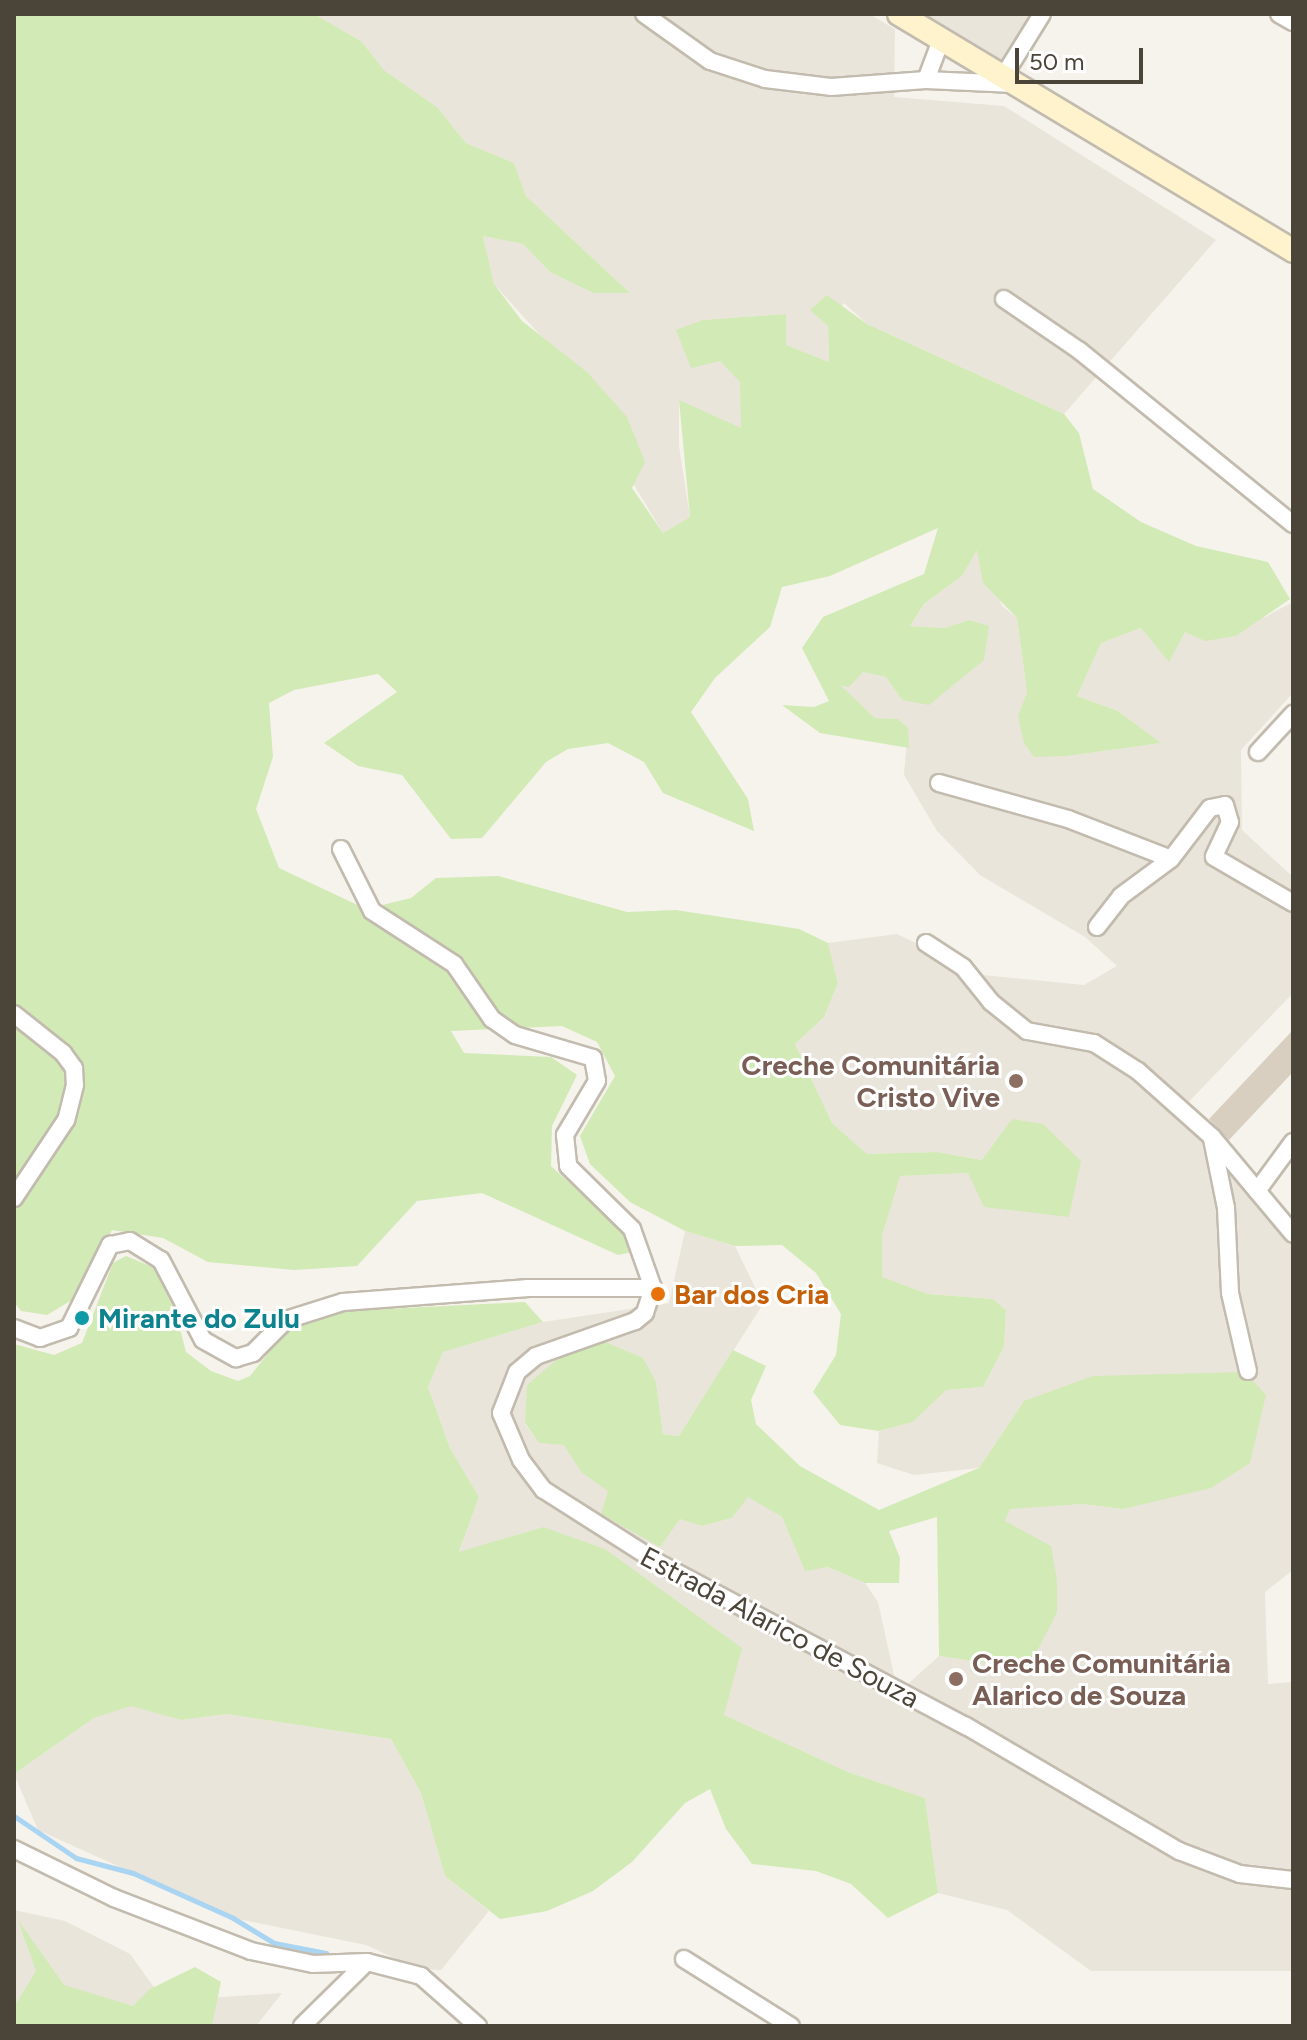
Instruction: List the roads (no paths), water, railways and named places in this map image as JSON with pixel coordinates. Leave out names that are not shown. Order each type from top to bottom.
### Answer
[{"type":"main road","points":[[899,14],[1293,251]]},
{"type":"street","points":[[644,14],[710,61],[765,79],[831,87],[926,80],[1010,81],[1042,14]]},
{"type":"street","points":[[1279,14],[1293,22]]},
{"type":"street","points":[[926,80],[941,40]]},
{"type":"street","points":[[1004,299],[1080,351],[1167,427],[1293,524]]},
{"type":"street","points":[[1258,752],[1293,714]]},
{"type":"street","points":[[939,783],[1068,819],[1171,859]]},
{"type":"street","points":[[1097,927],[1121,896],[1171,859],[1210,808],[1225,805],[1230,822],[1214,857],[1293,903]]},
{"type":"street","points":[[14,1328],[40,1338],[69,1328],[110,1245],[130,1241],[161,1260],[203,1340],[236,1358],[253,1353],[286,1320],[343,1302],[528,1288],[653,1288],[632,1229],[568,1166],[565,1135],[597,1081],[593,1058],[515,1035],[492,1019],[438,951],[372,911],[341,849]]},
{"type":"street","points":[[926,943],[963,967],[1008,1020],[1027,1031],[1108,1049],[1212,1137],[1293,1234]]},
{"type":"street","points":[[14,1014],[63,1053],[74,1068],[75,1085],[66,1120],[14,1198]]},
{"type":"street","points":[[1212,1137],[1226,1208],[1230,1293],[1248,1371]]},
{"type":"street","points":[[1257,1191],[1293,1142]]},
{"type":"street","name":"Estrada Alarico de Souza","points":[[653,1288],[645,1313],[635,1321],[536,1356],[517,1372],[501,1413],[521,1460],[544,1490],[657,1562],[966,1726],[1179,1851],[1240,1874],[1293,1880]]},
{"type":"street","points":[[14,1849],[114,1898],[251,1951],[313,1964],[367,1962],[421,1976],[478,2026]]},
{"type":"street","points":[[684,1959],[791,2026]]},
{"type":"street","points":[[302,2026],[367,1962]]},
{"type":"waterway","points":[[14,1816],[76,1858],[133,1873],[233,1918],[274,1943],[326,1953]]},
{"type":"place","name":"Creche Comunitária Cristo Vive","points":[[1016,1081]]},
{"type":"place","name":"Bar dos Cria","points":[[658,1294]]},
{"type":"place","name":"Mirante do Zulu","points":[[82,1318]]},
{"type":"place","name":"Creche Comunitária Alarico de Souza","points":[[956,1679]]}]
